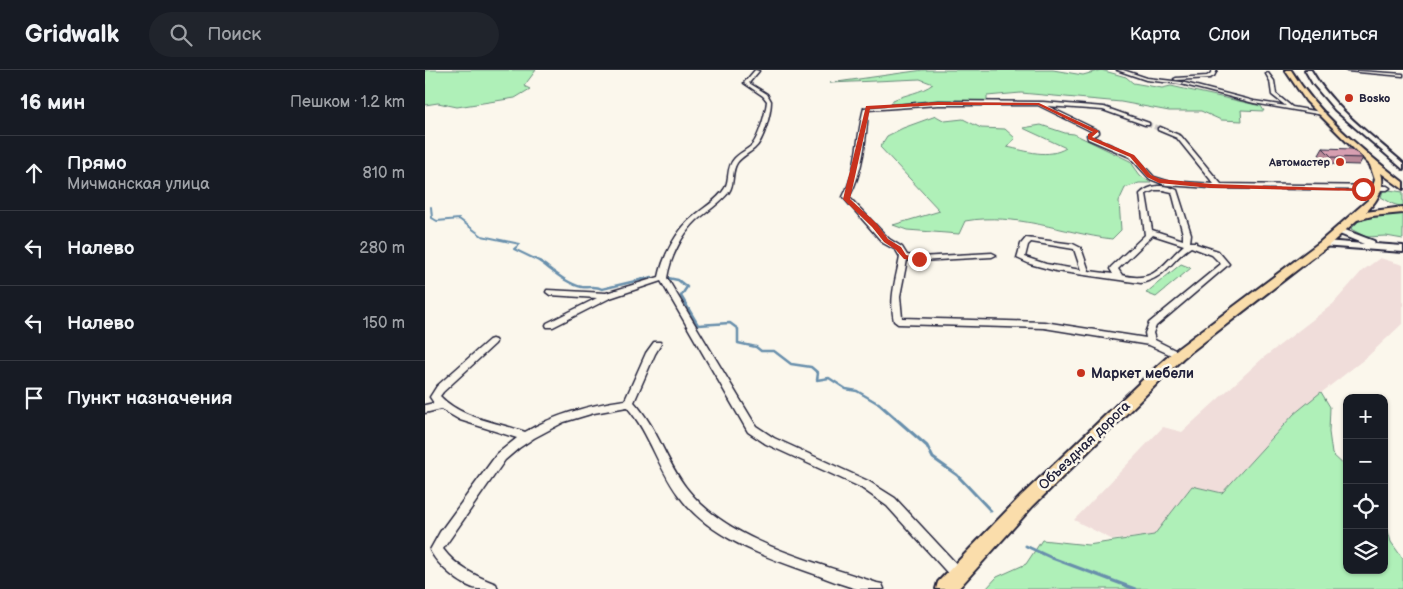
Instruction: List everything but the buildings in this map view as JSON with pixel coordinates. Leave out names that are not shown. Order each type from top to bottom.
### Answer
[{"type":"main road","points":[[1288,70],[1304,93],[1323,113],[1403,186]]},
{"type":"main road","points":[[1368,156],[1378,173],[1383,201],[1403,209]]},
{"type":"main road","points":[[1380,190],[1403,190]]},
{"type":"main road","name":"Объездная дорога","points":[[945,589],[1027,501],[1178,355],[1340,231],[1372,201],[1380,190]]},
{"type":"main road","points":[[1353,220],[1372,213],[1403,209]]},
{"type":"street","points":[[1119,70],[1158,81],[1181,83],[1244,100],[1323,113]]},
{"type":"street","points":[[1158,81],[1208,77],[1215,70]]},
{"type":"street","points":[[1308,70],[1316,84],[1331,101],[1403,167]]},
{"type":"street","points":[[1347,70],[1403,75]]},
{"type":"street","points":[[757,71],[747,83],[764,94],[769,100],[770,107],[763,122],[759,141],[740,156],[731,168],[732,178],[727,190],[690,222],[663,272],[663,278],[752,429],[770,441],[864,484],[891,502],[958,575]]},
{"type":"street","points":[[1267,72],[1272,81],[1274,95],[1290,106],[1301,109]]},
{"type":"street","points":[[1147,124],[1104,109],[1039,104],[938,103],[868,107],[847,199],[874,225],[886,241],[899,249],[904,257],[898,276],[896,294],[896,315],[901,323],[1044,325],[1151,342],[1178,355]]},
{"type":"street","points":[[1039,104],[1097,132],[1090,135],[1090,138],[1136,159],[1152,178],[1166,183],[1380,190]]},
{"type":"street","points":[[1160,129],[1179,137],[1219,186]]},
{"type":"street","points":[[1119,277],[1113,268],[1149,235],[1143,194],[1146,191],[1168,187],[1175,191],[1189,243]]},
{"type":"street","points":[[1149,231],[1215,253],[1225,262],[1225,266],[1152,325],[1149,333],[1151,342]]},
{"type":"street","points":[[1340,231],[1382,247]]},
{"type":"street","points":[[1086,273],[1077,248],[1073,246],[1029,240],[1025,244],[1021,258],[1036,264],[1086,273],[1119,277],[1134,282],[1151,278],[1189,243]]},
{"type":"street","points":[[1323,244],[1403,249]]},
{"type":"street","points":[[904,257],[919,259],[992,255]]},
{"type":"street","points":[[550,325],[607,296],[663,278]]},
{"type":"street","points":[[550,292],[607,296]]},
{"type":"street","points":[[492,342],[440,389],[435,397],[441,405],[481,423],[526,437]]},
{"type":"street","points":[[629,402],[651,352],[657,344]]},
{"type":"street","points":[[491,589],[466,578],[444,562],[436,550],[501,457],[526,437],[553,421],[577,411],[629,402]]},
{"type":"street","points":[[629,402],[641,414],[652,432],[684,494],[716,524],[765,550],[877,589]]},
{"type":"street","points":[[425,409],[441,405]]},
{"type":"shaded area","points":[[1380,258],[1403,265],[1403,323],[1367,357],[1294,414],[1222,493],[1192,486],[1154,535],[1113,540],[1074,520],[1163,427],[1182,432],[1263,358],[1333,304],[1362,271]]},
{"type":"green space","points":[[425,70],[536,70],[524,86],[530,89],[515,98],[457,107],[438,103],[425,105]]},
{"type":"green space","points":[[923,70],[1053,70],[1083,75],[1101,70],[1126,77],[1133,83],[1162,88],[1171,86],[1261,106],[1264,111],[1241,110],[1242,121],[1221,120],[1201,111],[1169,111],[1121,102],[1021,93],[987,96],[987,102],[891,104],[893,100],[933,84],[920,79],[830,83]]},
{"type":"green space","points":[[936,116],[945,121],[963,119],[981,128],[1005,129],[1015,138],[1007,147],[1037,153],[1052,153],[1066,148],[1023,128],[1041,125],[1074,134],[1130,161],[1140,175],[1151,183],[1139,183],[1125,188],[1119,201],[1121,230],[1112,239],[1039,224],[1003,219],[965,221],[959,234],[907,230],[893,225],[940,211],[880,147],[887,136]]},
{"type":"green space","points":[[1383,191],[1403,192],[1403,207],[1381,197]]},
{"type":"green space","points":[[1403,213],[1403,239],[1386,236],[1366,237],[1351,229],[1363,217]]},
{"type":"green space","points":[[1181,264],[1191,268],[1156,297],[1146,293]]},
{"type":"green space","points":[[1321,392],[1330,407],[1329,432],[1332,454],[1343,464],[1343,574],[1388,574],[1388,531],[1391,542],[1403,559],[1403,589],[986,589],[997,577],[1026,564],[1042,540],[1088,545],[1154,535],[1192,486],[1222,493],[1294,414]]},
{"type":"waterway","points":[[431,207],[432,218],[437,221],[459,219],[482,236],[520,244],[514,249],[539,261]]},
{"type":"waterway","points":[[539,261],[565,280],[582,287],[602,289],[652,277]]},
{"type":"waterway","points":[[668,278],[678,280],[687,287],[681,296],[698,325],[730,323],[738,329],[738,343],[756,347],[761,351],[774,351],[791,364],[811,367],[818,373],[817,380],[829,378],[846,389],[857,391],[879,404]]},
{"type":"waterway","points":[[878,403],[927,446],[933,458],[957,475],[991,511]]},
{"type":"waterway","points":[[1026,546],[1052,558],[1135,589]]},
{"type":"tunnel","points":[[1147,124],[1160,129]]},
{"type":"place","name":"Bosko","points":[[1349,98]]},
{"type":"place","name":"Автомастер","points":[[1340,162]]},
{"type":"place","name":"Маркет мебели","points":[[1081,373]]},
{"type":"route","points":[[919,259],[904,257],[899,249],[886,241],[874,225],[846,197],[850,192],[866,109],[868,107],[938,103],[1039,104],[1097,132],[1090,135],[1090,138],[1120,153],[1132,156],[1149,176],[1166,183],[1211,186],[1363,189]]}]
